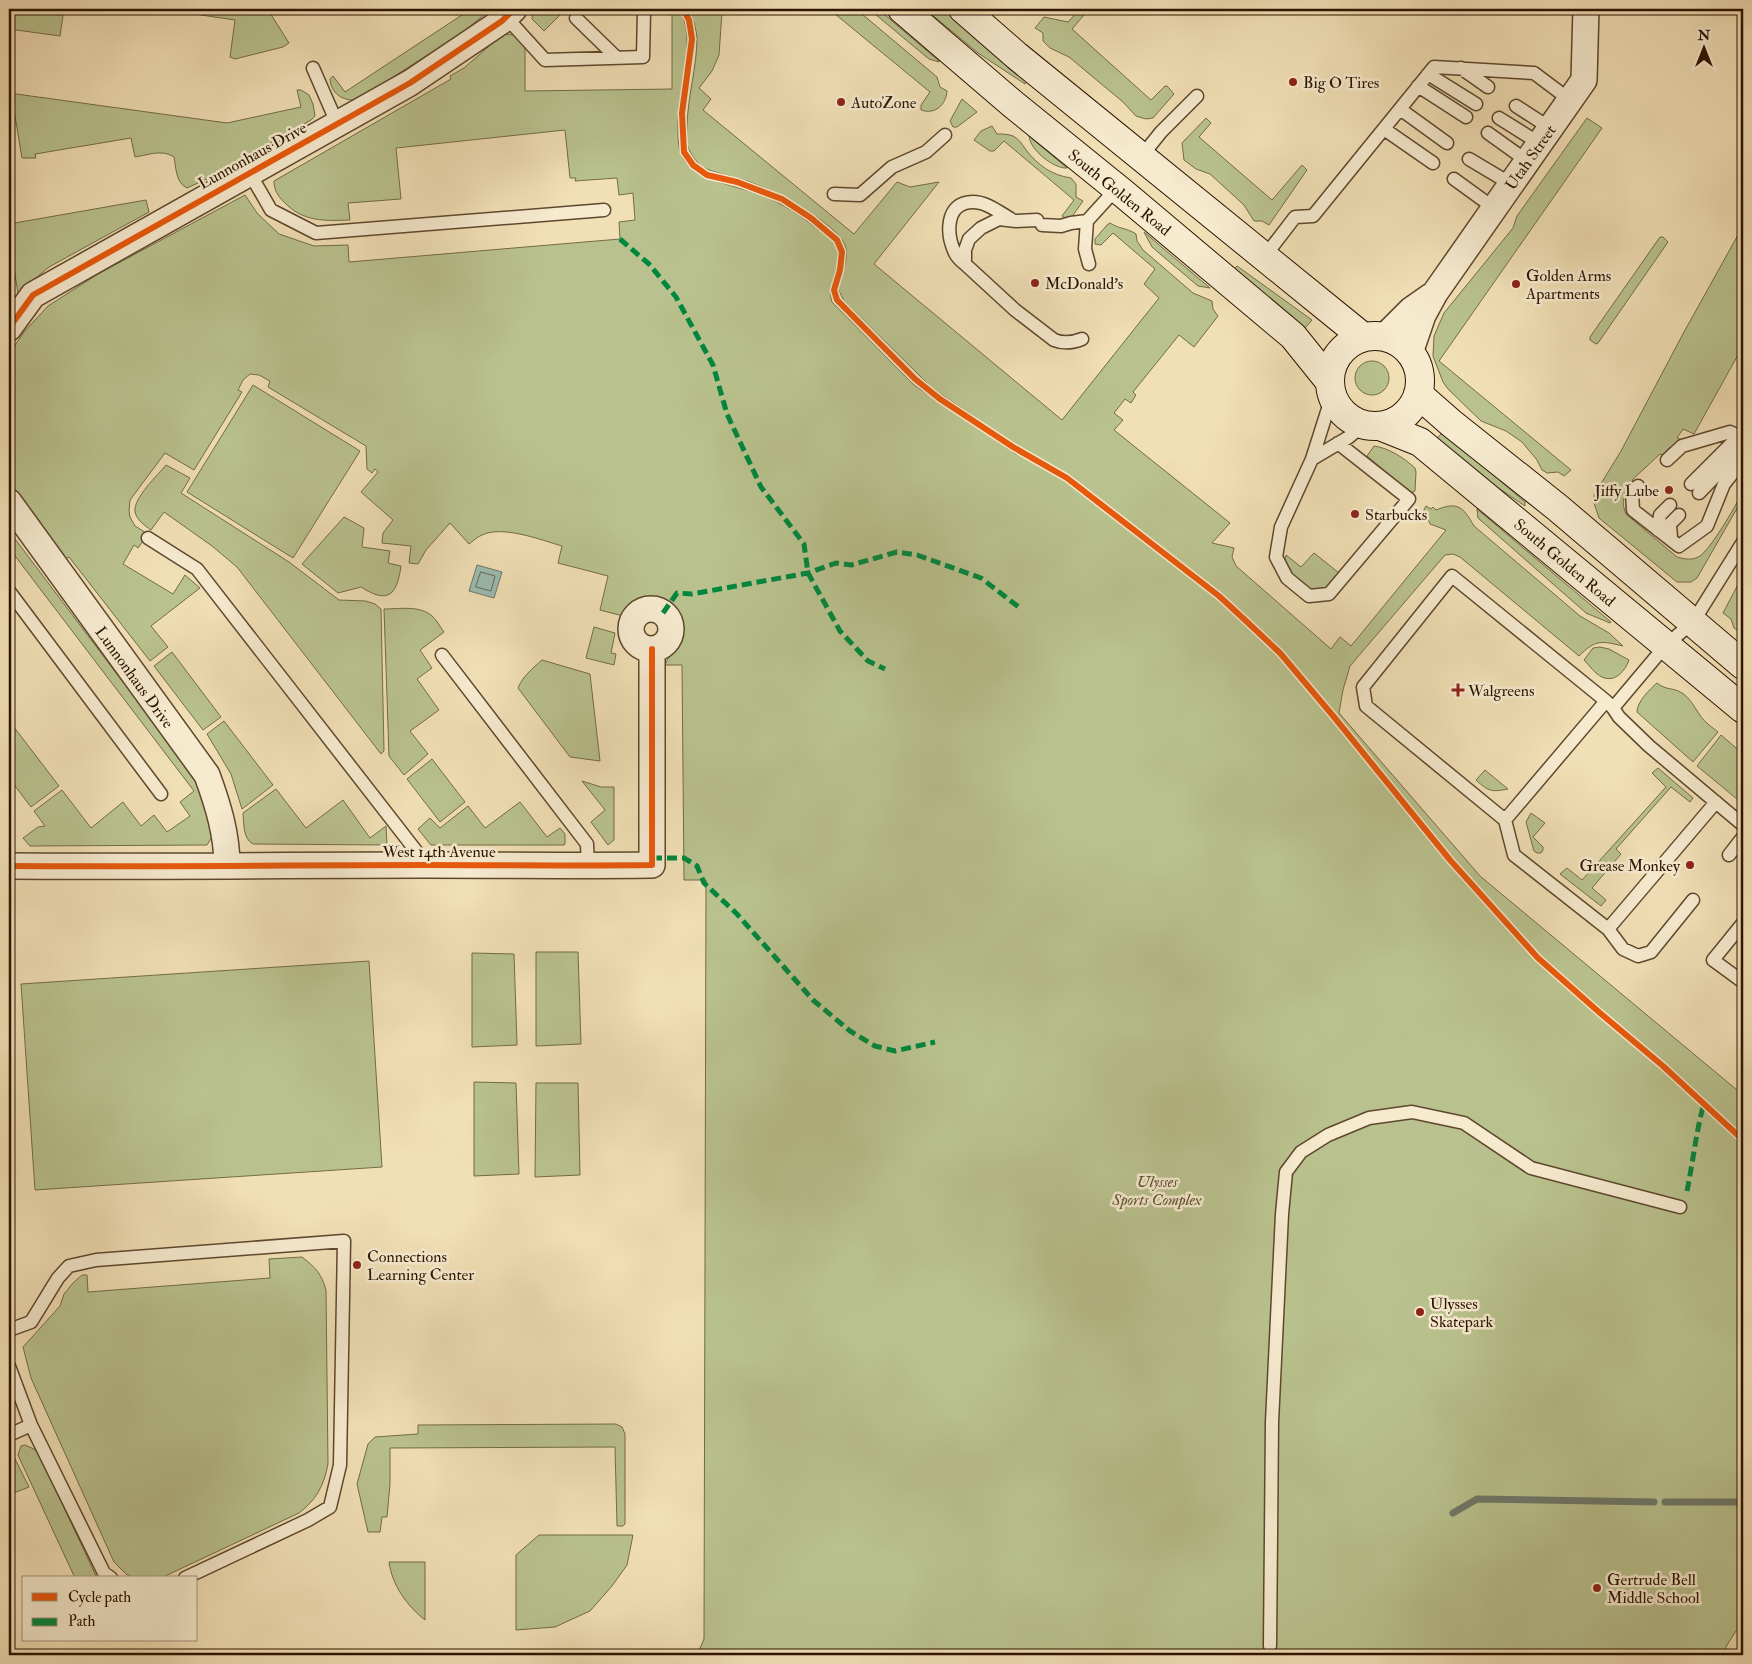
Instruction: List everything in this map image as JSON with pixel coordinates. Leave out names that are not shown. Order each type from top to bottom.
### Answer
[{"type":"main road","name":"South Golden Road","points":[[902,9],[1014,105],[1117,188],[1293,336],[1331,389]]},
{"type":"main road","points":[[963,9],[1017,56],[1265,256],[1374,337],[1400,343],[1410,352],[1418,368],[1420,385],[1411,408],[1394,422],[1371,425],[1346,416],[1336,405],[1331,389],[1333,364],[1342,350],[1374,337]]},
{"type":"main road","points":[[1418,394],[1451,423],[1558,508],[1743,665]]},
{"type":"main road","name":"South Golden Road","points":[[1371,425],[1420,442],[1743,709]]},
{"type":"street","name":"Utah Street","points":[[1410,352],[1423,315],[1435,293],[1584,80],[1586,9]]},
{"type":"street","name":"Lunnonhaus Drive","points":[[9,328],[32,295],[410,83],[510,13]]},
{"type":"street","name":"Utah Street","points":[[1374,337],[1435,293]]},
{"type":"street","name":"Lunnonhaus Drive","points":[[10,505],[207,775],[219,810],[227,848],[227,866]]},
{"type":"street","name":"West 14th Avenue","points":[[9,866],[652,865],[652,648]]},
{"type":"lane","points":[[510,13],[546,60],[617,58],[643,57],[644,11],[641,9]]},
{"type":"lane","points":[[576,18],[617,58]]},
{"type":"lane","points":[[1265,256],[1295,217],[1313,216],[1434,67],[1534,73],[1570,100]]},
{"type":"lane","points":[[313,68],[338,123]]},
{"type":"lane","points":[[1461,68],[1488,87]]},
{"type":"lane","points":[[1428,74],[1476,104]]},
{"type":"lane","points":[[1418,86],[1466,117]]},
{"type":"lane","points":[[1141,157],[1196,96]]},
{"type":"lane","points":[[1516,106],[1539,144]]},
{"type":"lane","points":[[1400,109],[1447,143]]},
{"type":"lane","points":[[1498,118],[1539,144]]},
{"type":"lane","points":[[1384,129],[1433,163]]},
{"type":"lane","points":[[1488,132],[1539,144]]},
{"type":"lane","points":[[834,194],[860,195],[892,167],[926,152],[945,135]]},
{"type":"lane","points":[[1469,159],[1511,184]]},
{"type":"lane","points":[[249,172],[271,210],[316,233],[604,210]]},
{"type":"lane","points":[[1454,180],[1494,208]]},
{"type":"lane","points":[[1089,264],[1085,249],[1088,221],[1117,188]]},
{"type":"lane","points":[[1016,221],[983,203],[973,202],[959,205],[951,215],[949,237],[955,255],[1015,310],[1054,340],[1062,343],[1082,339]]},
{"type":"lane","points":[[965,264],[965,250],[969,239],[981,228],[1000,219],[1061,226],[1088,221]]},
{"type":"lane","points":[[1331,389],[1312,459],[1281,527],[1276,557],[1287,578],[1309,596],[1329,594],[1409,499],[1338,443]]},
{"type":"lane","points":[[1312,459],[1371,425]]},
{"type":"lane","points":[[1667,460],[1682,446],[1739,438]]},
{"type":"lane","points":[[1695,489],[1739,438]]},
{"type":"lane","points":[[1638,486],[1632,492],[1633,510],[1679,546],[1707,526],[1724,484],[1743,460]]},
{"type":"lane","points":[[1658,530],[1660,515],[1675,510],[1670,524],[1671,538]]},
{"type":"lane","points":[[148,538],[197,570],[427,865]]},
{"type":"lane","points":[[1505,820],[1666,645],[1694,622],[1743,542]]},
{"type":"lane","points":[[1693,900],[1651,952],[1638,956],[1623,949],[1608,929],[1514,855],[1505,820],[1366,706],[1362,686],[1452,576],[1610,704],[1618,717],[1649,746],[1743,824]]},
{"type":"lane","points":[[9,591],[161,794]]},
{"type":"lane","points":[[442,655],[588,844],[588,866]]},
{"type":"lane","points":[[1608,929],[1716,802]]},
{"type":"lane","points":[[1729,855],[1743,837]]},
{"type":"lane","points":[[1743,923],[1714,960],[1743,982]]},
{"type":"lane","points":[[1270,1646],[1272,1422],[1282,1214],[1286,1172],[1301,1152],[1328,1135],[1369,1118],[1412,1112],[1464,1124],[1531,1168],[1680,1207]]},
{"type":"lane","points":[[9,1330],[31,1322],[58,1278],[69,1266],[96,1260],[344,1240],[340,1465],[330,1507],[308,1520],[189,1576]]},
{"type":"lane","points":[[9,1366],[31,1425],[104,1573],[108,1576]]},
{"type":"lane","points":[[9,1435],[31,1425]]},
{"type":"green space","points":[[9,9],[64,9],[60,36],[9,29]]},
{"type":"green space","points":[[160,9],[276,9],[270,13],[289,43],[283,47],[235,59],[230,57],[235,20]]},
{"type":"green space","points":[[471,9],[491,9],[462,33],[357,100],[343,98],[333,89],[330,79],[333,76],[345,92]]},
{"type":"green space","points":[[533,9],[566,9],[544,31],[532,19]]},
{"type":"green space","name":"Ulysses Sports Complex","points":[[672,9],[679,9],[687,35],[678,129],[679,148],[683,158],[698,173],[708,178],[754,192],[785,206],[830,239],[836,246],[838,253],[837,267],[831,288],[832,302],[914,385],[1016,454],[1026,451],[932,388],[844,301],[838,289],[845,263],[846,248],[841,238],[831,228],[785,198],[755,184],[704,168],[693,157],[687,145],[687,117],[697,38],[689,9],[721,9],[722,12],[719,55],[712,71],[699,88],[711,99],[703,110],[854,234],[897,182],[910,187],[939,182],[874,264],[1062,420],[1159,298],[1144,284],[1155,269],[1113,233],[1101,245],[1095,244],[1095,239],[1107,225],[1110,223],[1136,234],[1137,241],[1143,250],[1193,293],[1212,301],[1213,309],[1218,316],[1194,347],[1179,335],[1133,392],[1136,395],[1131,403],[1125,399],[1114,413],[1123,420],[1114,430],[1230,523],[1212,543],[1234,548],[1232,557],[1236,566],[1331,649],[1340,637],[1351,646],[1446,530],[1430,524],[1424,510],[1426,506],[1431,509],[1433,507],[1436,510],[1455,506],[1463,510],[1474,526],[1580,616],[1609,633],[1623,646],[1604,642],[1599,643],[1590,647],[1579,656],[1460,557],[1453,554],[1445,555],[1350,666],[1339,713],[1480,876],[1743,1095],[1743,1620],[1723,1655],[697,1655],[704,1639],[706,880],[684,880],[682,665],[665,665],[682,640],[683,626],[681,618],[670,604],[653,598],[644,598],[633,603],[623,616],[600,610],[608,576],[558,563],[562,546],[522,534],[491,532],[480,536],[469,544],[450,523],[426,550],[418,564],[409,563],[411,546],[382,543],[383,533],[393,520],[361,492],[378,472],[375,469],[372,473],[367,469],[366,446],[268,387],[270,381],[259,375],[250,374],[243,380],[238,390],[242,392],[194,470],[165,453],[130,500],[130,517],[135,526],[148,534],[138,548],[134,545],[123,564],[173,594],[185,575],[200,588],[151,626],[168,647],[150,661],[69,557],[65,559],[20,503],[9,484],[9,354],[24,332],[48,306],[98,274],[245,195],[257,213],[279,234],[314,246],[348,245],[349,262],[620,239],[619,222],[635,220],[633,193],[619,195],[617,178],[575,181],[576,178],[570,178],[565,130],[396,148],[401,199],[348,203],[350,220],[323,220],[306,217],[291,209],[284,202],[276,190],[274,181],[451,79],[450,76],[464,68],[503,34],[515,35],[525,46],[525,91],[672,89]]},
{"type":"green space","points":[[829,9],[856,9],[937,77],[940,87],[947,91],[944,101],[939,108],[931,111],[921,110],[921,105],[930,92]]},
{"type":"green space","points":[[869,9],[878,9],[939,62],[929,59]]},
{"type":"green space","points":[[925,9],[944,9],[1028,79],[1025,84],[978,53]]},
{"type":"green space","points":[[1080,9],[1089,9],[1072,29],[1151,100],[1165,86],[1174,94],[1153,118],[1146,119],[1136,116],[1123,102],[1069,57],[1050,48],[1043,41],[1043,33],[1035,28],[1044,17],[1068,22]]},
{"type":"green space","points":[[297,90],[301,90],[309,95],[315,116],[311,120],[209,178],[187,188],[183,186],[179,179],[174,157],[160,153],[135,157],[131,138],[35,154],[36,158],[22,158],[15,116],[9,117],[9,93],[227,123],[301,107]]},
{"type":"green space","points":[[962,99],[977,112],[957,127],[953,127],[950,121]]},
{"type":"green space","points":[[1206,118],[1211,123],[1199,137],[1272,200],[1302,165],[1307,170],[1269,225],[1262,221],[1254,221],[1244,205],[1210,174],[1196,169],[1184,160],[1182,143]]},
{"type":"green space","points":[[1587,118],[1602,128],[1439,361],[1571,470],[1564,476],[1558,472],[1547,473],[1542,470],[1537,460],[1522,442],[1506,431],[1481,421],[1448,389],[1443,382],[1433,356],[1434,336],[1444,313],[1513,228],[1517,216]]},
{"type":"green space","points":[[992,126],[997,134],[1013,136],[1017,139],[1040,165],[1064,177],[1071,178],[1076,184],[1076,197],[1083,201],[1069,220],[1062,216],[1074,200],[1004,141],[994,151],[990,151],[974,140],[981,131]]},
{"type":"green space","points":[[1029,136],[1067,168],[1050,162],[1038,153]]},
{"type":"green space","points":[[146,200],[149,212],[49,267],[18,293],[9,238],[9,224]]},
{"type":"green space","points":[[1743,226],[1743,346],[1694,434],[1683,429],[1677,438],[1683,440],[1662,455],[1660,454],[1632,480],[1634,483],[1626,494],[1623,505],[1626,514],[1677,557],[1691,559],[1700,556],[1711,544],[1743,492],[1743,498],[1697,578],[1691,582],[1677,582],[1599,518],[1594,503],[1594,495],[1621,451]]},
{"type":"green space","points":[[1144,232],[1210,288],[1198,286],[1152,247]]},
{"type":"green space","points":[[1660,237],[1663,237],[1668,242],[1596,344],[1590,340],[1590,337]]},
{"type":"green space","points":[[1237,266],[1312,320],[1305,328],[1234,269]]},
{"type":"green space","points":[[1372,361],[1384,366],[1389,378],[1384,390],[1372,395],[1360,390],[1355,378],[1360,366]]},
{"type":"green space","points":[[253,385],[360,451],[293,558],[187,492]]},
{"type":"green space","points":[[1443,432],[1525,502],[1525,506],[1478,474],[1435,440]]},
{"type":"green space","points":[[1374,446],[1396,454],[1415,468],[1415,491],[1411,493],[1367,456]]},
{"type":"green space","points":[[166,465],[190,478],[181,493],[289,562],[339,600],[366,601],[375,604],[381,609],[384,751],[381,754],[237,567],[212,546],[164,512],[151,530],[139,520],[135,512],[135,506],[147,487]]},
{"type":"green space","points":[[1477,509],[1611,622],[1586,613],[1478,518]]},
{"type":"green space","points":[[344,517],[364,528],[362,547],[390,551],[388,563],[401,566],[397,584],[390,594],[385,596],[378,595],[361,587],[338,593],[302,564]]},
{"type":"green space","points":[[9,531],[193,775],[204,799],[212,837],[207,845],[30,846],[23,838],[38,827],[45,826],[34,811],[62,790],[91,828],[123,802],[141,826],[154,815],[167,832],[190,816],[180,802],[194,791],[9,548]]},
{"type":"green space","points":[[1314,553],[1339,573],[1326,588],[1314,591],[1307,588],[1291,574],[1285,559],[1286,555],[1301,567]]},
{"type":"green space","points":[[1743,575],[1743,599],[1741,605],[1743,609],[1743,635],[1734,628],[1731,619],[1723,613]]},
{"type":"green space","points":[[409,608],[422,610],[434,618],[444,632],[420,650],[432,668],[417,679],[439,710],[410,731],[428,754],[404,775],[389,756],[384,609]]},
{"type":"green space","points":[[594,627],[615,633],[611,653],[616,654],[614,665],[586,658]]},
{"type":"green space","points":[[1593,648],[1609,649],[1629,660],[1619,675],[1611,678],[1599,676],[1584,660]]},
{"type":"green space","points":[[172,652],[221,717],[203,730],[154,666]]},
{"type":"green space","points":[[542,660],[590,674],[600,761],[570,757],[518,688],[525,676]]},
{"type":"green space","points":[[1657,683],[1685,695],[1704,720],[1718,732],[1693,762],[1637,712],[1641,700]]},
{"type":"green space","points":[[224,721],[273,785],[242,809],[231,774],[207,734]]},
{"type":"green space","points":[[10,722],[59,786],[31,807],[9,778]]},
{"type":"green space","points":[[1721,735],[1743,754],[1743,804],[1697,766]]},
{"type":"green space","points":[[432,759],[465,802],[440,822],[407,779]]},
{"type":"green space","points":[[1658,768],[1693,798],[1690,802],[1671,787],[1616,849],[1621,854],[1592,888],[1606,900],[1601,906],[1560,874],[1567,868],[1582,880],[1666,787],[1652,773]]},
{"type":"green space","points":[[1485,770],[1508,789],[1491,790],[1480,784],[1476,780]]},
{"type":"green space","points":[[582,781],[601,787],[614,787],[614,840],[608,845],[591,822],[605,810]]},
{"type":"green space","points":[[276,789],[306,828],[343,800],[370,838],[386,826],[387,845],[253,844],[247,839],[243,813]]},
{"type":"green space","points":[[520,802],[547,837],[560,828],[565,834],[565,844],[431,845],[418,829],[430,818],[440,828],[468,806],[485,828]]},
{"type":"green space","points":[[1531,813],[1545,823],[1533,837],[1543,847],[1541,853],[1534,851],[1526,822]]},
{"type":"green space","points":[[536,952],[578,952],[581,1044],[536,1046]]},
{"type":"green space","points":[[472,953],[514,954],[517,1045],[472,1047]]},
{"type":"green space","points":[[369,961],[382,1167],[35,1190],[21,984]]},
{"type":"green space","points":[[474,1082],[516,1083],[519,1174],[474,1176]]},
{"type":"green space","points":[[536,1083],[578,1083],[580,1175],[535,1177]]},
{"type":"green space","points":[[302,1257],[317,1271],[326,1290],[328,1464],[324,1479],[310,1503],[299,1513],[165,1576],[131,1576],[126,1574],[114,1562],[31,1378],[23,1347],[60,1306],[64,1294],[82,1275],[87,1275],[88,1292],[270,1278],[269,1259]]},
{"type":"green space","points":[[616,1424],[622,1427],[625,1434],[625,1524],[623,1526],[617,1526],[615,1447],[390,1448],[390,1484],[387,1517],[382,1517],[380,1532],[368,1532],[357,1484],[368,1444],[375,1437],[418,1434],[418,1425]]},
{"type":"green space","points":[[25,1445],[36,1450],[39,1454],[96,1576],[74,1576],[18,1455],[21,1446]]},
{"type":"green space","points":[[9,1455],[14,1457],[29,1487],[9,1495]]},
{"type":"green space","points":[[539,1535],[633,1535],[627,1565],[590,1611],[555,1627],[516,1630],[516,1555]]},
{"type":"green space","points":[[389,1562],[425,1562],[425,1620],[406,1602],[401,1594],[393,1579]]},
{"type":"water","points":[[477,565],[502,572],[494,598],[469,591]]},
{"type":"waterway","points":[[1453,1513],[1477,1499],[1654,1502]]},
{"type":"waterway","points":[[1665,1502],[1743,1502]]},
{"type":"marked path","points":[[620,239],[649,264],[676,297],[713,365],[727,414],[761,487],[804,544],[808,573],[840,631],[868,661],[885,669]]},
{"type":"marked path","points":[[663,613],[677,593],[692,594],[808,573],[836,563],[851,565],[897,552],[917,555],[981,578],[1020,608]]},
{"type":"marked path","points":[[652,858],[684,858],[697,866],[704,883],[737,914],[813,1000],[850,1031],[875,1046],[895,1051],[935,1042]]},
{"type":"marked path","points":[[1687,1191],[1704,1103]]},
{"type":"cycle path","points":[[9,328],[33,295],[410,83],[502,21],[514,9]]},
{"type":"cycle path","points":[[683,9],[689,20],[692,39],[682,113],[684,152],[693,165],[707,175],[737,182],[782,199],[811,218],[837,240],[842,252],[840,270],[834,290],[837,300],[915,379],[940,399],[1013,447],[1067,478],[1219,596],[1280,653],[1450,860],[1538,958],[1663,1066],[1743,1140]]},
{"type":"cycle path","points":[[9,866],[652,865],[652,649]]},
{"type":"place","name":"Big O Tires","points":[[1293,82]]},
{"type":"place","name":"AutoZone","points":[[841,102]]},
{"type":"place","name":"McDonald's","points":[[1035,283]]},
{"type":"place","name":"Golden Arms Apartments","points":[[1516,284]]},
{"type":"place","name":"Jiffy Lube","points":[[1669,490]]},
{"type":"place","name":"Starbucks","points":[[1355,514]]},
{"type":"place","name":"Walgreens","points":[[1458,690]]},
{"type":"place","name":"Grease Monkey","points":[[1690,865]]},
{"type":"place","name":"Connections Learning Center","points":[[357,1265]]},
{"type":"place","name":"Ulysses Skatepark","points":[[1420,1312]]},
{"type":"place","name":"Gertrude Bell Middle School","points":[[1597,1588]]}]
